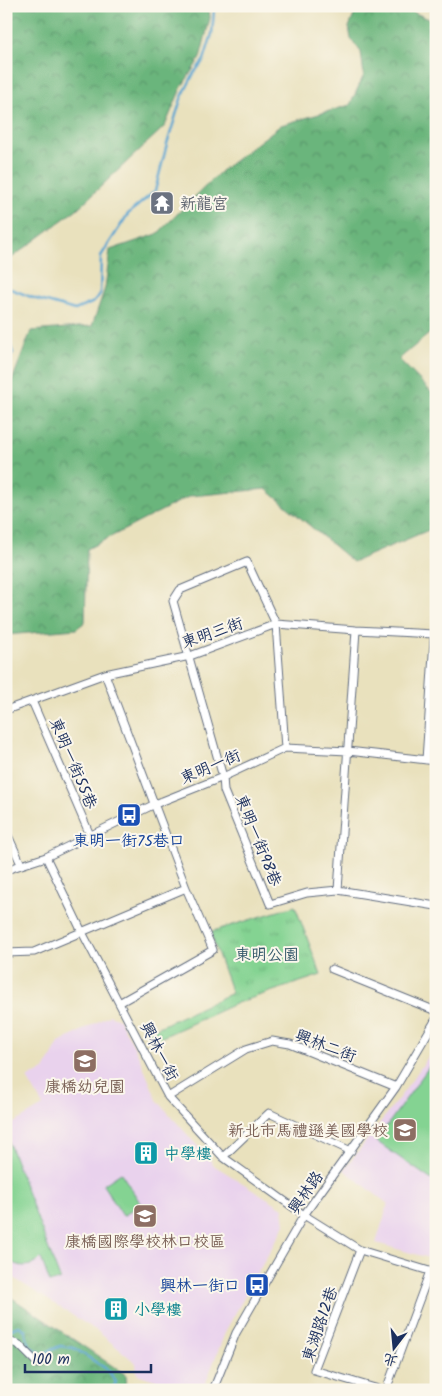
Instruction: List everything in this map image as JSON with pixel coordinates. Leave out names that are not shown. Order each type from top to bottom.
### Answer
[{"type":"street","points":[[431,6],[436,8]]},
{"type":"street","points":[[223,776],[173,601],[180,590],[247,562],[276,624],[285,748]]},
{"type":"street","points":[[426,760],[436,609]]},
{"type":"street","name":"東明三街","points":[[6,710],[105,674],[190,656],[276,624],[434,634]]},
{"type":"street","points":[[356,630],[338,890],[436,906]]},
{"type":"street","points":[[105,674],[186,888],[214,950],[119,1003]]},
{"type":"street","name":"東明一街55巷","points":[[32,701],[90,835]]},
{"type":"street","name":"東明一街","points":[[6,870],[46,856],[155,804],[285,748],[348,751],[436,761]]},
{"type":"street","name":"東明一街98巷","points":[[223,776],[224,790],[270,904],[307,893],[338,890]]},
{"type":"street","points":[[6,831],[21,864]]},
{"type":"street","name":"興林一街","points":[[46,856],[82,932],[168,1097],[223,1158],[304,1215],[360,1250],[433,1272]]},
{"type":"street","points":[[6,953],[34,952],[186,888]]},
{"type":"street","points":[[332,969],[436,1011]]},
{"type":"street","name":"興林路","points":[[213,1390],[236,1332],[304,1215],[396,1087],[436,1019]]},
{"type":"street","name":"興林二街","points":[[168,1097],[246,1049],[272,1041],[290,1044],[396,1087]]},
{"type":"street","points":[[223,1158],[269,1113],[351,1151]]},
{"type":"street","name":"東湖路12巷","points":[[360,1250],[314,1370],[382,1390]]},
{"type":"street","points":[[386,1390],[433,1272]]},
{"type":"street","points":[[6,1341],[18,1344],[38,1364]]},
{"type":"shaded area","name":"康橋國際學校林口校區","points":[[110,1015],[119,1019],[137,1052],[157,1100],[215,1166],[283,1208],[285,1224],[226,1330],[203,1390],[185,1390],[137,1374],[136,1363],[97,1331],[6,1273],[6,1124],[12,1124],[43,1106],[27,1078],[44,1070],[59,1043]]},
{"type":"shaded area","name":"新北市馬禮遜美國學校","points":[[436,1046],[436,1260],[376,1243],[388,1204],[344,1170]]},
{"type":"green space","points":[[6,6],[211,6],[209,9],[210,18],[200,58],[181,88],[165,126],[77,209],[6,262]]},
{"type":"green space","points":[[358,6],[407,6],[415,13],[436,22],[436,328],[399,359],[436,397],[436,527],[353,562],[266,489],[190,496],[87,549],[85,622],[76,629],[6,635],[6,387],[10,386],[31,331],[92,326],[105,288],[110,250],[157,234],[221,171],[281,125],[350,105],[364,75],[361,52],[351,39],[349,27]]},
{"type":"green space","name":"東明公園","points":[[295,906],[321,975],[237,1003],[151,1042],[146,1033],[232,993],[210,932]]},
{"type":"green space","points":[[436,1057],[436,1183],[376,1141]]},
{"type":"green space","points":[[6,1135],[60,1279],[50,1283],[41,1258],[33,1264],[24,1266],[14,1264],[6,1258]]},
{"type":"green space","points":[[121,1173],[141,1204],[123,1216],[103,1185]]},
{"type":"green space","points":[[6,1294],[126,1375],[127,1390],[6,1390]]},
{"type":"waterway","points":[[6,287],[36,299],[75,310],[94,302],[100,294],[101,256],[128,214],[155,191],[181,99],[194,73],[204,60],[212,34],[214,10],[217,6]]},
{"type":"waterway","points":[[6,334],[13,353],[6,364]]},
{"type":"waterway","points":[[6,1331],[19,1326],[25,1330],[29,1346],[43,1354],[60,1346],[74,1348],[108,1370],[116,1382],[112,1390]]},
{"type":"place","name":"新龍宮","points":[[162,203]]},
{"type":"place","name":"東明一街75巷口","points":[[129,815]]},
{"type":"place","name":"康橋幼兒園","points":[[85,1061]]},
{"type":"place","name":"新北市馬禮遜美國學校","points":[[405,1130]]},
{"type":"place","name":"中學樓","points":[[146,1153]]},
{"type":"place","name":"康橋國際學校林口校區","points":[[145,1216]]},
{"type":"place","name":"興林一街口","points":[[257,1285]]},
{"type":"place","name":"小學樓","points":[[116,1309]]}]
